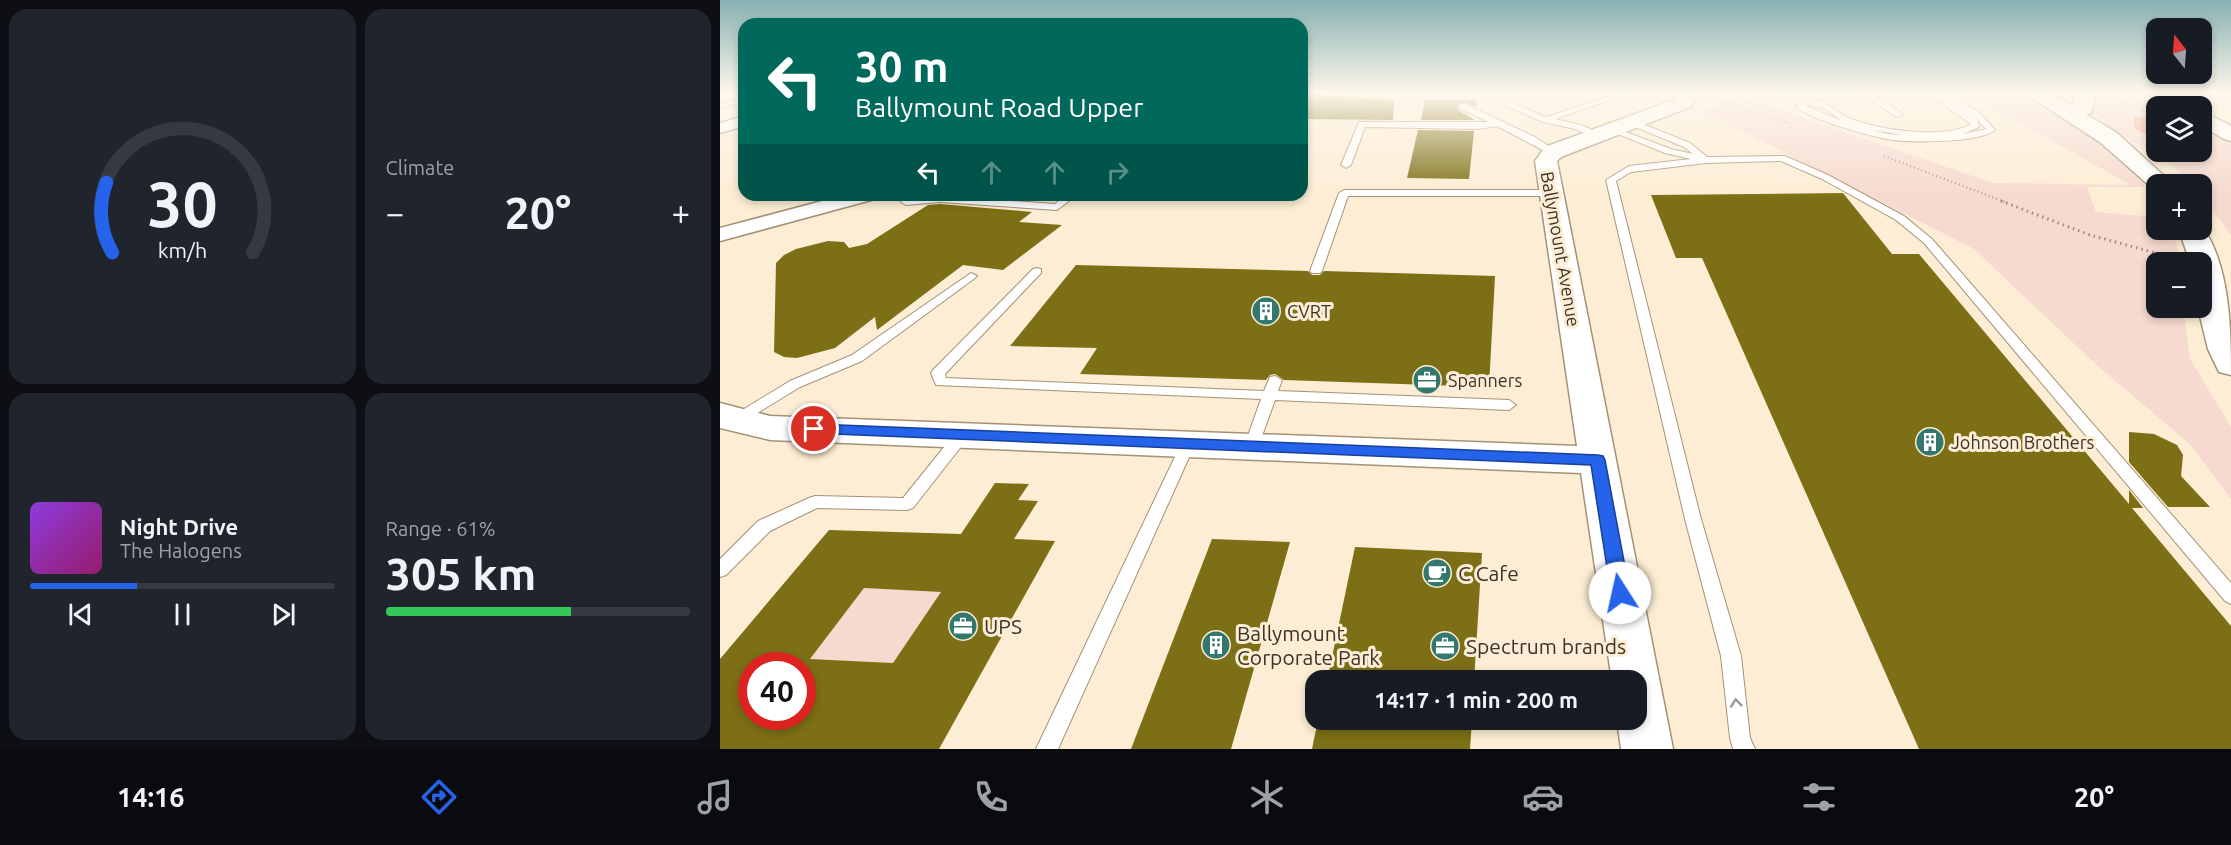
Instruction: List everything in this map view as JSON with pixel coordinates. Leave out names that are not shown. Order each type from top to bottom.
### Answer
[{"type":"street","name":"Ballymount Avenue","points":[[1618,128],[1553,152],[1546,161],[1634,670]]},
{"type":"street","points":[[2094,128],[2109,138],[2149,174]]},
{"type":"street","points":[[720,235],[846,201]]},
{"type":"street","points":[[2197,240],[2215,322],[2231,365]]},
{"type":"street","points":[[727,418],[770,428],[1598,460]]},
{"type":"street","points":[[1644,730],[1647,749]]},
{"type":"lane","points":[[1346,165],[1360,128]]},
{"type":"lane","points":[[1508,128],[1553,152]]},
{"type":"lane","points":[[1589,128],[1613,130],[1688,145],[1706,160]]},
{"type":"lane","points":[[1856,128],[1888,137],[1949,138],[1984,134],[1991,130],[1990,128]]},
{"type":"lane","points":[[1874,128],[1888,132],[1917,134],[1974,128]]},
{"type":"lane","points":[[1613,130],[1668,151],[1706,160]]},
{"type":"lane","points":[[1744,749],[1740,738],[1731,656],[1693,519],[1611,180],[1629,169],[1706,160],[1782,158],[1825,177],[1900,218],[1928,241],[2231,596]]},
{"type":"lane","points":[[1316,271],[1344,193],[1551,193]]},
{"type":"lane","points":[[969,201],[1057,207],[1064,201]]},
{"type":"lane","points":[[1037,271],[938,373],[941,382],[1509,405]]},
{"type":"lane","points":[[727,418],[795,384],[857,358],[971,276]]},
{"type":"lane","points":[[1251,447],[1275,380]]},
{"type":"lane","points":[[720,570],[764,526],[815,502],[907,504],[962,435]]},
{"type":"lane","points":[[1047,749],[1188,444]]},
{"type":"path","points":[[1881,155],[2091,235],[2152,252]]},
{"type":"shaded area","points":[[1736,128],[1833,128],[1993,183],[2131,185],[2029,128],[2078,128],[2118,157],[2146,186],[2087,187],[2096,212],[2146,216],[2146,240],[2174,240],[2178,252],[2146,252],[2146,318],[2184,318],[2190,359],[2231,427],[2231,499],[2189,443],[2101,369],[1974,249]]},
{"type":"shaded area","points":[[2108,128],[2146,128],[2146,148],[2115,133]]},
{"type":"shaded area","points":[[2134,128],[2134,128],[2146,128],[2146,134]]},
{"type":"shaded area","points":[[2212,130],[2231,142],[2231,235],[2212,210],[2212,174],[2181,174],[2169,162],[2212,162]]},
{"type":"shaded area","points":[[864,588],[941,592],[893,663],[816,659],[815,652]]},
{"type":"building","points":[[1418,130],[1474,131],[1469,179],[1407,178]]},
{"type":"building","name":"Johnson Brothers","points":[[1843,193],[1892,254],[1919,254],[2129,504],[2129,490],[2143,508],[2132,508],[2231,626],[2231,749],[1919,749],[1702,258],[1676,258],[1651,195]]},
{"type":"building","points":[[940,204],[1032,212],[1019,222],[1062,225],[1003,270],[963,265],[877,330],[875,317],[835,348],[797,358],[784,357],[774,352],[776,263],[784,255],[796,249],[828,241],[844,242],[849,248],[867,244],[928,205]]},
{"type":"building","name":"CVRT","points":[[1076,265],[1308,271],[1312,275],[1320,275],[1324,271],[1495,276],[1489,387],[1284,380],[1275,374],[1270,375],[1266,380],[1080,374],[1097,348],[1010,346]]},
{"type":"building","points":[[2129,432],[2154,434],[2177,445],[2183,455],[2181,476],[2210,507],[2168,507],[2129,462]]},
{"type":"building","name":"UPS","points":[[995,483],[1029,484],[1018,500],[1038,501],[1014,539],[1055,541],[939,749],[720,749],[720,659],[829,530],[961,534]],"holes":[[[864,588],[941,592],[893,663],[816,659],[816,730],[738,730],[738,652],[815,652]]]},
{"type":"building","name":"Ballymount Corporate Park","points":[[1212,539],[1290,542],[1231,749],[1131,749]]},
{"type":"building","name":"Ballymount Corporate Park","points":[[1355,547],[1482,553],[1475,670],[1329,670]]},
{"type":"building","name":"Ballymount Corporate Park","points":[[1316,730],[1471,730],[1470,749],[1312,749]]},
{"type":"place","name":"CVRT","points":[[1266,311]]},
{"type":"place","name":"Spanners","points":[[1427,380]]},
{"type":"place","name":"Johnson Brothers","points":[[1930,442]]},
{"type":"place","name":"C Cafe","points":[[1437,573]]},
{"type":"place","name":"UPS","points":[[963,626]]},
{"type":"place","name":"Ballymount Corporate Park","points":[[1216,645]]},
{"type":"place","name":"Spectrum brands","points":[[1445,646]]},
{"type":"route","points":[[814,429],[1598,460],[1620,593]]}]
